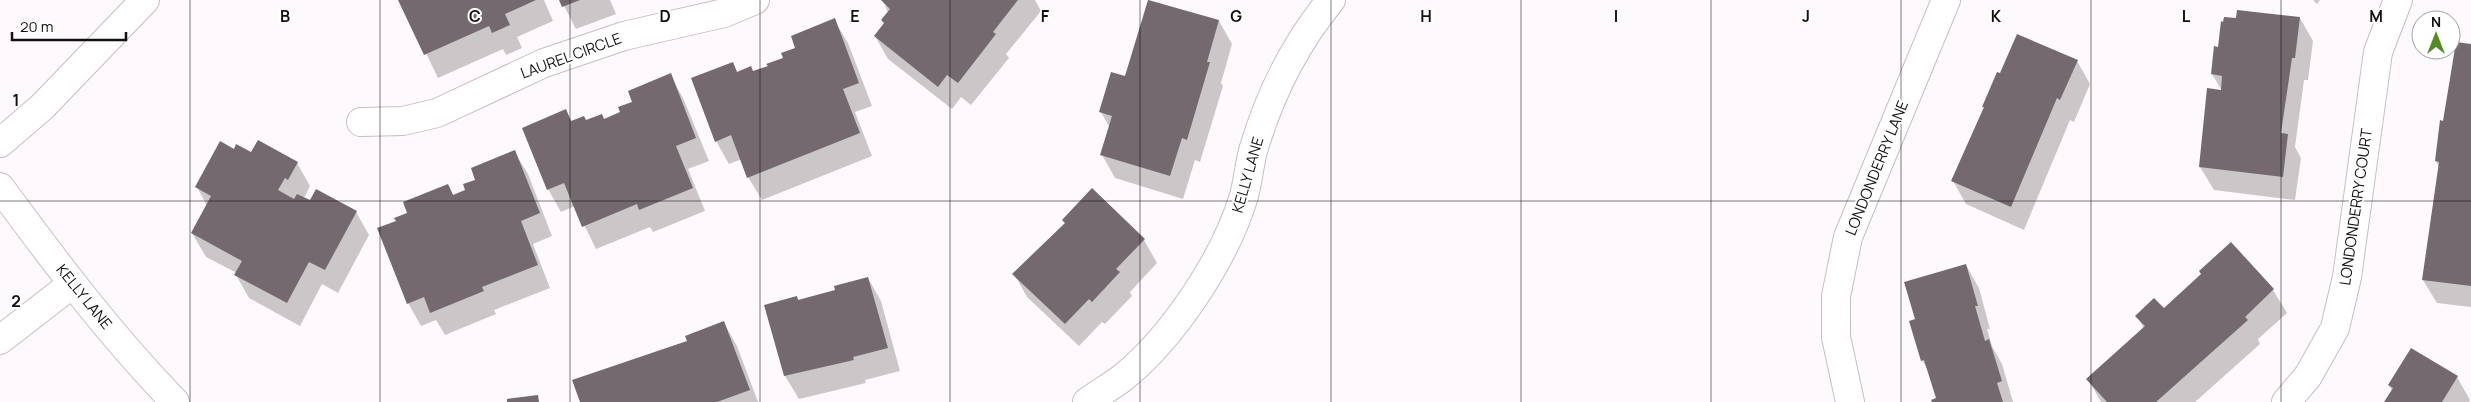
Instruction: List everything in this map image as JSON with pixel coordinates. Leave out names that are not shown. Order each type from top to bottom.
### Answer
[{"type":"street","points":[[0,143],[42,107],[145,0]]},
{"type":"street","name":"LAUREL CIRCLE","points":[[361,122],[403,121],[437,113],[544,63],[624,36],[724,13],[755,0]]},
{"type":"street","name":"KELLY LANE","points":[[1087,402],[1122,378],[1160,340],[1192,301],[1224,246],[1243,199],[1253,151],[1273,94],[1302,40],[1331,0]]},
{"type":"street","name":"LONDONDERRY LANE","points":[[1850,402],[1836,337],[1836,296],[1848,237],[1946,0]]},
{"type":"street","name":"LONDONDERRY COURT","points":[[2286,402],[2308,376],[2335,328],[2347,277],[2378,52],[2398,0]]},
{"type":"street","name":"KELLY LANE","points":[[0,187],[72,284],[145,371],[175,402]]},
{"type":"street","points":[[0,340],[72,284]]},
{"type":"building","points":[[398,0],[536,0],[505,14],[510,25],[492,33],[489,26],[424,55]]},
{"type":"building","points":[[559,0],[580,0],[562,7]]},
{"type":"building","points":[[881,0],[1018,0],[993,32],[996,34],[958,83],[947,75],[938,87],[874,36],[884,23],[881,20],[890,9]]},
{"type":"building","points":[[1148,0],[1219,20],[1207,62],[1210,62],[1187,140],[1182,138],[1170,176],[1100,155],[1112,116],[1099,112],[1111,72],[1125,76]]},
{"type":"building","points":[[2237,10],[2300,17],[2295,58],[2292,58],[2281,133],[2288,134],[2283,177],[2199,167],[2207,88],[2221,90],[2222,76],[2211,74],[2214,46],[2218,47],[2221,21],[2223,22],[2224,17],[2236,18]]},
{"type":"building","points":[[835,18],[859,83],[843,89],[860,133],[747,178],[731,135],[715,142],[691,78],[733,62],[737,72],[751,66],[753,71],[768,66],[766,64],[783,58],[781,53],[795,48],[791,36]]},
{"type":"building","points":[[2017,34],[2078,60],[2060,100],[2057,98],[2011,207],[1951,181],[1984,107],[1982,107],[1997,72],[2000,73]]},
{"type":"building","points":[[2461,43],[2471,44],[2471,286],[2422,280],[2439,162],[2435,161],[2440,120],[2443,121],[2453,60],[2461,60]]},
{"type":"building","points":[[671,73],[696,138],[676,146],[693,188],[639,210],[637,204],[582,227],[564,183],[547,190],[522,128],[566,109],[571,121],[584,116],[586,120],[602,114],[604,119],[620,112],[618,107],[632,102],[628,91]]},
{"type":"building","points":[[258,140],[298,162],[288,180],[285,178],[278,190],[294,199],[297,194],[310,200],[316,189],[357,211],[325,270],[309,262],[287,303],[234,275],[242,261],[191,233],[211,196],[195,187],[220,141],[234,149],[236,144],[251,152]]},
{"type":"building","points":[[515,150],[540,213],[521,221],[538,265],[482,287],[484,291],[430,313],[424,297],[407,304],[377,228],[396,221],[394,218],[407,213],[403,202],[448,184],[453,195],[465,190],[463,184],[475,180],[471,168]]},
{"type":"building","points":[[1092,188],[1145,239],[1116,269],[1120,272],[1092,302],[1089,299],[1065,324],[1012,274],[1065,223],[1062,220]]},
{"type":"building","points":[[2231,242],[2274,289],[2245,317],[2248,320],[2156,402],[2107,402],[2086,379],[2145,326],[2135,316],[2154,298],[2164,308],[2201,274],[2199,271]]},
{"type":"building","points":[[1966,264],[1978,306],[1975,306],[1985,341],[1989,339],[2002,381],[1997,383],[2003,402],[1932,402],[1931,400],[1936,398],[1924,360],[1921,361],[1909,321],[1915,319],[1904,282]]},
{"type":"building","points":[[868,277],[888,348],[853,357],[854,360],[784,376],[764,305],[797,296],[798,300],[835,290],[834,286]]},
{"type":"building","points":[[724,321],[750,390],[717,402],[580,402],[572,380],[687,341],[685,336]]},
{"type":"building","points":[[2411,348],[2458,376],[2442,402],[2384,402],[2393,388],[2388,385]]},
{"type":"building","points":[[538,395],[539,402],[507,402],[507,399]]}]
